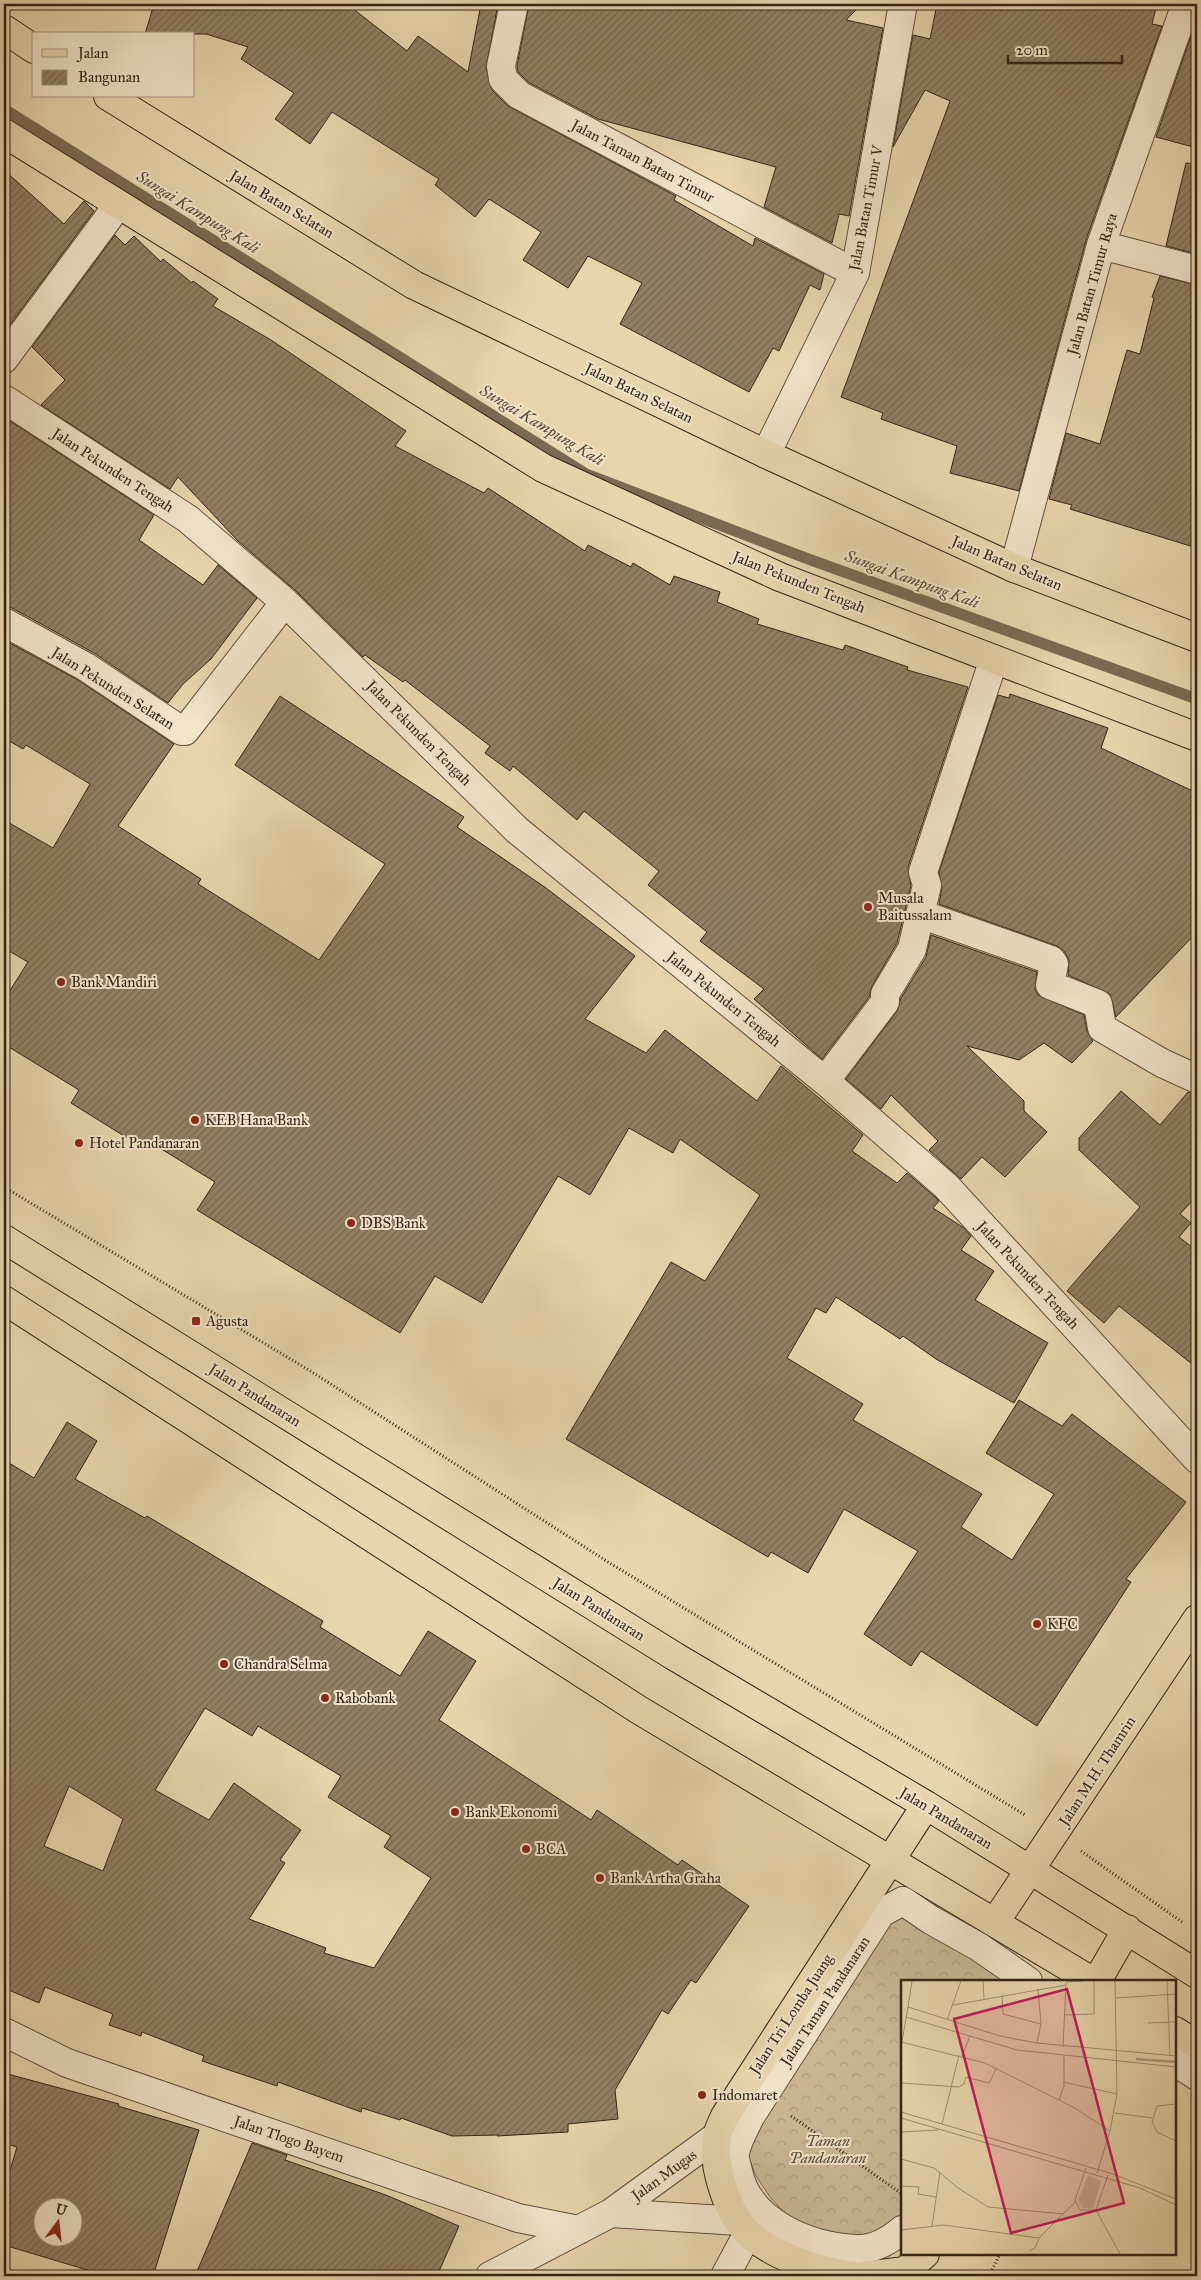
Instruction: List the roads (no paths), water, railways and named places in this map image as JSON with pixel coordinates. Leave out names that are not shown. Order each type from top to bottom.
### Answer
[{"type":"main road","points":[[4,29],[32,48]]},
{"type":"main road","name":"Jalan Batan Selatan","points":[[111,98],[414,285],[766,454],[1014,568],[1197,638]]},
{"type":"main road","name":"Jalan Pekunden Tengah","points":[[4,133],[543,468],[780,577],[1197,737]]},
{"type":"main road","name":"Jalan Pandanaran","points":[[4,1239],[666,1651],[926,1806],[1197,1974]]},
{"type":"main road","points":[[4,1300],[639,1710],[1090,1980]]},
{"type":"main road","name":"Jalan M.H. Thamrin","points":[[995,1922],[1197,1619]]},
{"type":"main road","name":"Jalan Tri Lomba Juang","points":[[744,2227],[724,2191],[718,2169],[717,2136],[725,2116],[926,1806]]},
{"type":"main road","points":[[1098,1980],[1127,1929]]},
{"type":"main road","points":[[1176,2032],[1197,2045]]},
{"type":"main road","points":[[744,2227],[780,2254],[809,2266],[853,2276]]},
{"type":"main road","points":[[864,2276],[912,2267]]},
{"type":"street","name":"Jalan Taman Batan Timur","points":[[514,4],[501,66],[503,79],[519,95],[855,273]]},
{"type":"street","name":"Jalan Batan Timur V","points":[[766,454],[855,273],[903,4]]},
{"type":"street","name":"Jalan Batan Timur Raya","points":[[1014,568],[1101,245],[1186,4]]},
{"type":"street","points":[[4,359],[118,205]]},
{"type":"street","points":[[1101,245],[1197,270]]},
{"type":"street","name":"Jalan Pekunden Tengah","points":[[4,399],[188,519],[285,602],[517,830],[825,1081],[946,1186],[1197,1459]]},
{"type":"street","name":"Jalan Pekunden Selatan","points":[[4,622],[86,667],[182,731],[186,731],[285,602]]},
{"type":"street","points":[[825,1081],[885,1002],[885,994],[912,949],[927,885],[923,872],[994,659]]},
{"type":"street","points":[[920,914],[1051,960],[1054,964],[1050,985],[1098,1004],[1102,1028],[1162,1063],[1197,1079]]},
{"type":"street","name":"Jalan Taman Pandanaran","points":[[901,2231],[890,2240],[859,2250],[817,2242],[774,2224],[758,2210],[745,2191],[735,2153],[750,2117],[881,1913],[904,1901],[931,1920],[979,1947],[1027,1980]]},
{"type":"street","points":[[979,1947],[995,1922]]},
{"type":"street","name":"Jalan Tlogo Bayem","points":[[4,2032],[76,2066],[518,2218],[579,2230]]},
{"type":"street","points":[[1176,2063],[1197,2076]]},
{"type":"street","name":"Jalan Mugas","points":[[490,2276],[611,2213],[717,2136]]},
{"type":"street","name":"Jalan Mugas","points":[[611,2213],[744,2227]]},
{"type":"street","points":[[725,2276],[744,2227]]},
{"type":"waterway","name":"Sungai Kampung Kali","points":[[4,109],[586,474],[811,560],[1197,699]]},
{"type":"place","name":"Musala Baitussalam","points":[[868,907]]},
{"type":"place","name":"Bank Mandiri","points":[[61,982]]},
{"type":"place","name":"KEB Hana Bank","points":[[195,1120]]},
{"type":"place","name":"Hotel Pandanaran","points":[[79,1143]]},
{"type":"place","name":"DBS Bank","points":[[351,1223]]},
{"type":"place","name":"Agusta","points":[[196,1321]]},
{"type":"place","name":"KFC","points":[[1037,1624]]},
{"type":"place","name":"Chandra Selma","points":[[224,1664]]},
{"type":"place","name":"Rabobank","points":[[325,1698]]},
{"type":"place","name":"Bank Ekonomi","points":[[455,1812]]},
{"type":"place","name":"BCA","points":[[526,1849]]},
{"type":"place","name":"Bank Artha Graha","points":[[600,1878]]},
{"type":"place","name":"Indomaret","points":[[702,2095]]},
{"type":"park label","name":"Taman Pandanaran","points":[[828,2150]]}]
